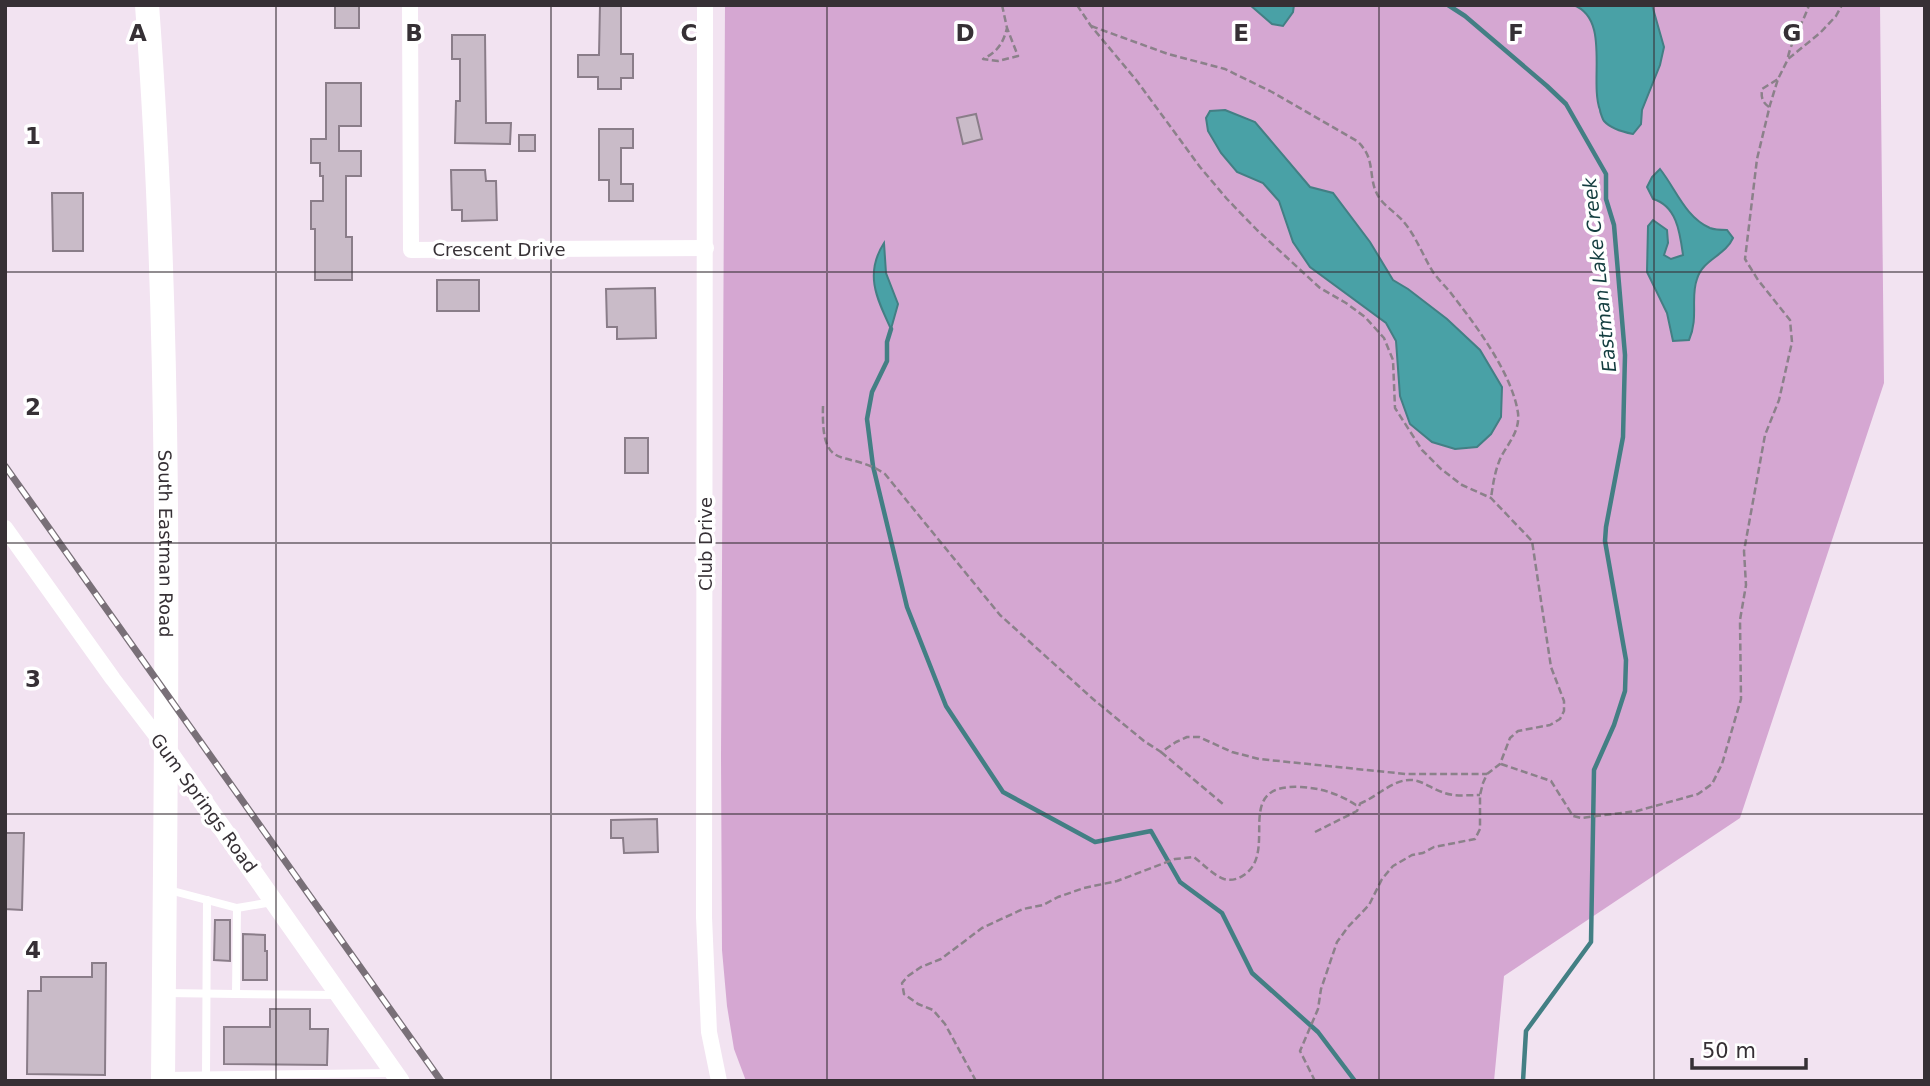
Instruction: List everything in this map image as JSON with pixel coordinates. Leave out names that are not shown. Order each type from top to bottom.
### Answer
[{"type":"main road","name":"South Eastman Road","points":[[147,5],[157,172],[164,381],[167,681],[163,1079]]},
{"type":"street","name":"Crescent Drive","points":[[410,5],[411,250],[706,248]]},
{"type":"street","name":"Club Drive","points":[[705,5],[704,917],[709,1032],[719,1081]]},
{"type":"street","name":"Gum Springs Road","points":[[5,528],[113,680],[165,747],[397,1077]]},
{"type":"lane","points":[[164,888],[237,908],[274,902]]},
{"type":"lane","points":[[206,1076],[208,900]]},
{"type":"lane","points":[[236,994],[237,908]]},
{"type":"lane","points":[[164,992],[339,995]]},
{"type":"lane","points":[[163,1079],[206,1076],[397,1077]]},
{"type":"path","points":[[1002,5],[1007,28],[1018,56],[998,61],[983,59],[995,53],[1003,42],[1007,28]]},
{"type":"path","points":[[1077,5],[1227,199],[1320,288],[1355,310],[1384,338],[1394,360],[1395,408],[1422,450],[1441,470],[1462,485],[1490,498],[1532,541],[1551,667],[1564,701],[1564,711],[1560,719],[1550,725],[1518,731],[1510,738],[1500,764],[1487,774],[1480,795],[1480,829],[1475,839],[1434,847],[1393,866],[1382,879],[1369,905],[1337,942],[1321,989],[1318,1009],[1300,1051],[1315,1081]]},
{"type":"path","points":[[1500,764],[1551,781],[1573,816],[1583,818],[1637,811],[1699,794],[1712,784],[1722,764],[1741,699],[1740,620],[1746,585],[1744,551],[1765,435],[1779,400],[1792,342],[1790,320],[1745,259],[1757,159],[1769,107],[1791,45],[1801,28],[1809,5]]},
{"type":"path","points":[[1788,59],[1819,33],[1836,16],[1842,5]]},
{"type":"path","points":[[1091,26],[1168,54],[1225,69],[1272,92],[1357,141],[1366,149],[1379,198],[1405,223],[1434,274],[1452,294],[1492,351],[1508,380],[1518,412],[1518,425],[1501,457],[1490,498]]},
{"type":"path","points":[[1769,107],[1761,96],[1762,89],[1778,79]]},
{"type":"path","points":[[823,406],[825,438],[830,451],[838,457],[873,466],[886,474],[1000,615],[1093,699],[1223,804]]},
{"type":"path","points":[[1161,752],[1187,737],[1199,737],[1232,752],[1259,760],[1406,774],[1487,774]]},
{"type":"path","points":[[976,1081],[945,1024],[933,1010],[904,994],[902,984],[915,971],[941,959],[982,928],[1023,909],[1116,881],[1175,859],[1194,857],[1225,879],[1239,879],[1252,870],[1258,857],[1258,819],[1261,803],[1271,792],[1287,786],[1312,788],[1342,796],[1356,804],[1368,801],[1391,786],[1410,779],[1444,793],[1480,795]]},
{"type":"path","points":[[1315,832],[1357,811],[1360,804]]},
{"type":"shaded area","points":[[725,5],[1880,5],[1884,383],[1740,818],[1504,976],[1494,1081],[746,1081],[734,1049],[722,950]]},
{"type":"water","points":[[1250,5],[1294,5],[1293,12],[1283,26],[1272,24]]},
{"type":"water","points":[[1573,5],[1652,5],[1664,47],[1660,65],[1642,110],[1641,124],[1633,134],[1614,128],[1603,119],[1597,98],[1597,52],[1592,23],[1585,12]]},
{"type":"water","points":[[1225,110],[1255,122],[1310,187],[1333,193],[1370,242],[1393,280],[1447,319],[1480,350],[1502,387],[1501,417],[1491,434],[1477,447],[1455,449],[1432,442],[1410,424],[1400,396],[1396,341],[1386,323],[1310,267],[1293,242],[1279,201],[1263,183],[1237,172],[1221,153],[1208,131],[1206,118],[1210,111]]},
{"type":"water","points":[[1660,169],[1694,217],[1710,228],[1727,230],[1733,238],[1700,272],[1695,286],[1689,340],[1673,341],[1667,313],[1647,272],[1648,226],[1653,220],[1667,230],[1668,243],[1664,255],[1671,259],[1683,255],[1676,221],[1667,208],[1653,199],[1647,187]]},
{"type":"water","points":[[884,243],[886,273],[898,304],[891,329],[877,297],[874,276],[878,254]]},
{"type":"building","points":[[335,5],[359,5],[359,28],[335,28]]},
{"type":"building","points":[[600,5],[621,5],[621,54],[633,54],[633,78],[621,78],[621,89],[598,89],[598,77],[578,77],[578,55],[599,55]]},
{"type":"building","points":[[452,35],[485,35],[486,123],[511,123],[510,144],[455,143],[456,101],[460,101],[460,59],[452,59]]},
{"type":"building","points":[[326,83],[361,83],[361,126],[339,126],[339,151],[361,151],[361,176],[346,176],[346,237],[352,237],[352,280],[315,280],[315,229],[311,229],[311,201],[323,201],[323,176],[320,176],[320,163],[311,163],[311,139],[326,139]]},
{"type":"building","points":[[976,114],[982,139],[963,144],[957,118]]},
{"type":"building","points":[[599,129],[633,129],[633,148],[621,148],[621,184],[633,184],[633,201],[609,201],[609,180],[599,180]]},
{"type":"building","points":[[519,135],[535,135],[535,151],[519,151]]},
{"type":"building","points":[[451,170],[485,170],[486,181],[496,181],[497,220],[462,221],[462,210],[452,210]]},
{"type":"building","points":[[52,193],[83,193],[83,251],[53,251]]},
{"type":"building","points":[[437,280],[479,280],[479,311],[437,311]]},
{"type":"building","points":[[655,288],[656,338],[617,339],[617,327],[607,327],[606,289]]},
{"type":"building","points":[[625,438],[648,438],[648,473],[625,473]]},
{"type":"building","points":[[657,819],[658,852],[624,853],[623,838],[611,838],[611,820]]},
{"type":"building","points":[[5,833],[24,833],[22,910],[5,909]]},
{"type":"building","points":[[215,920],[230,920],[230,961],[214,960]]},
{"type":"building","points":[[243,934],[265,935],[267,980],[243,980]]},
{"type":"building","points":[[92,963],[106,963],[105,1075],[27,1074],[28,991],[41,991],[41,977],[92,977]]},
{"type":"building","points":[[270,1009],[310,1009],[310,1029],[328,1029],[327,1065],[224,1064],[224,1027],[270,1027]]},
{"type":"waterway","name":"Eastman Lake Creek","points":[[1448,5],[1465,16],[1566,104],[1606,174],[1606,199],[1614,225],[1625,355],[1623,437],[1605,541],[1626,660],[1625,691],[1614,725],[1594,770],[1591,942],[1526,1031],[1523,1081]]},
{"type":"waterway","points":[[891,329],[887,342],[887,361],[872,392],[867,419],[873,466],[907,607],[946,706],[1003,792],[1095,842],[1151,831],[1180,882],[1222,913],[1252,973],[1318,1032],[1355,1081]]},
{"type":"railway","points":[[5,466],[441,1081]]}]
